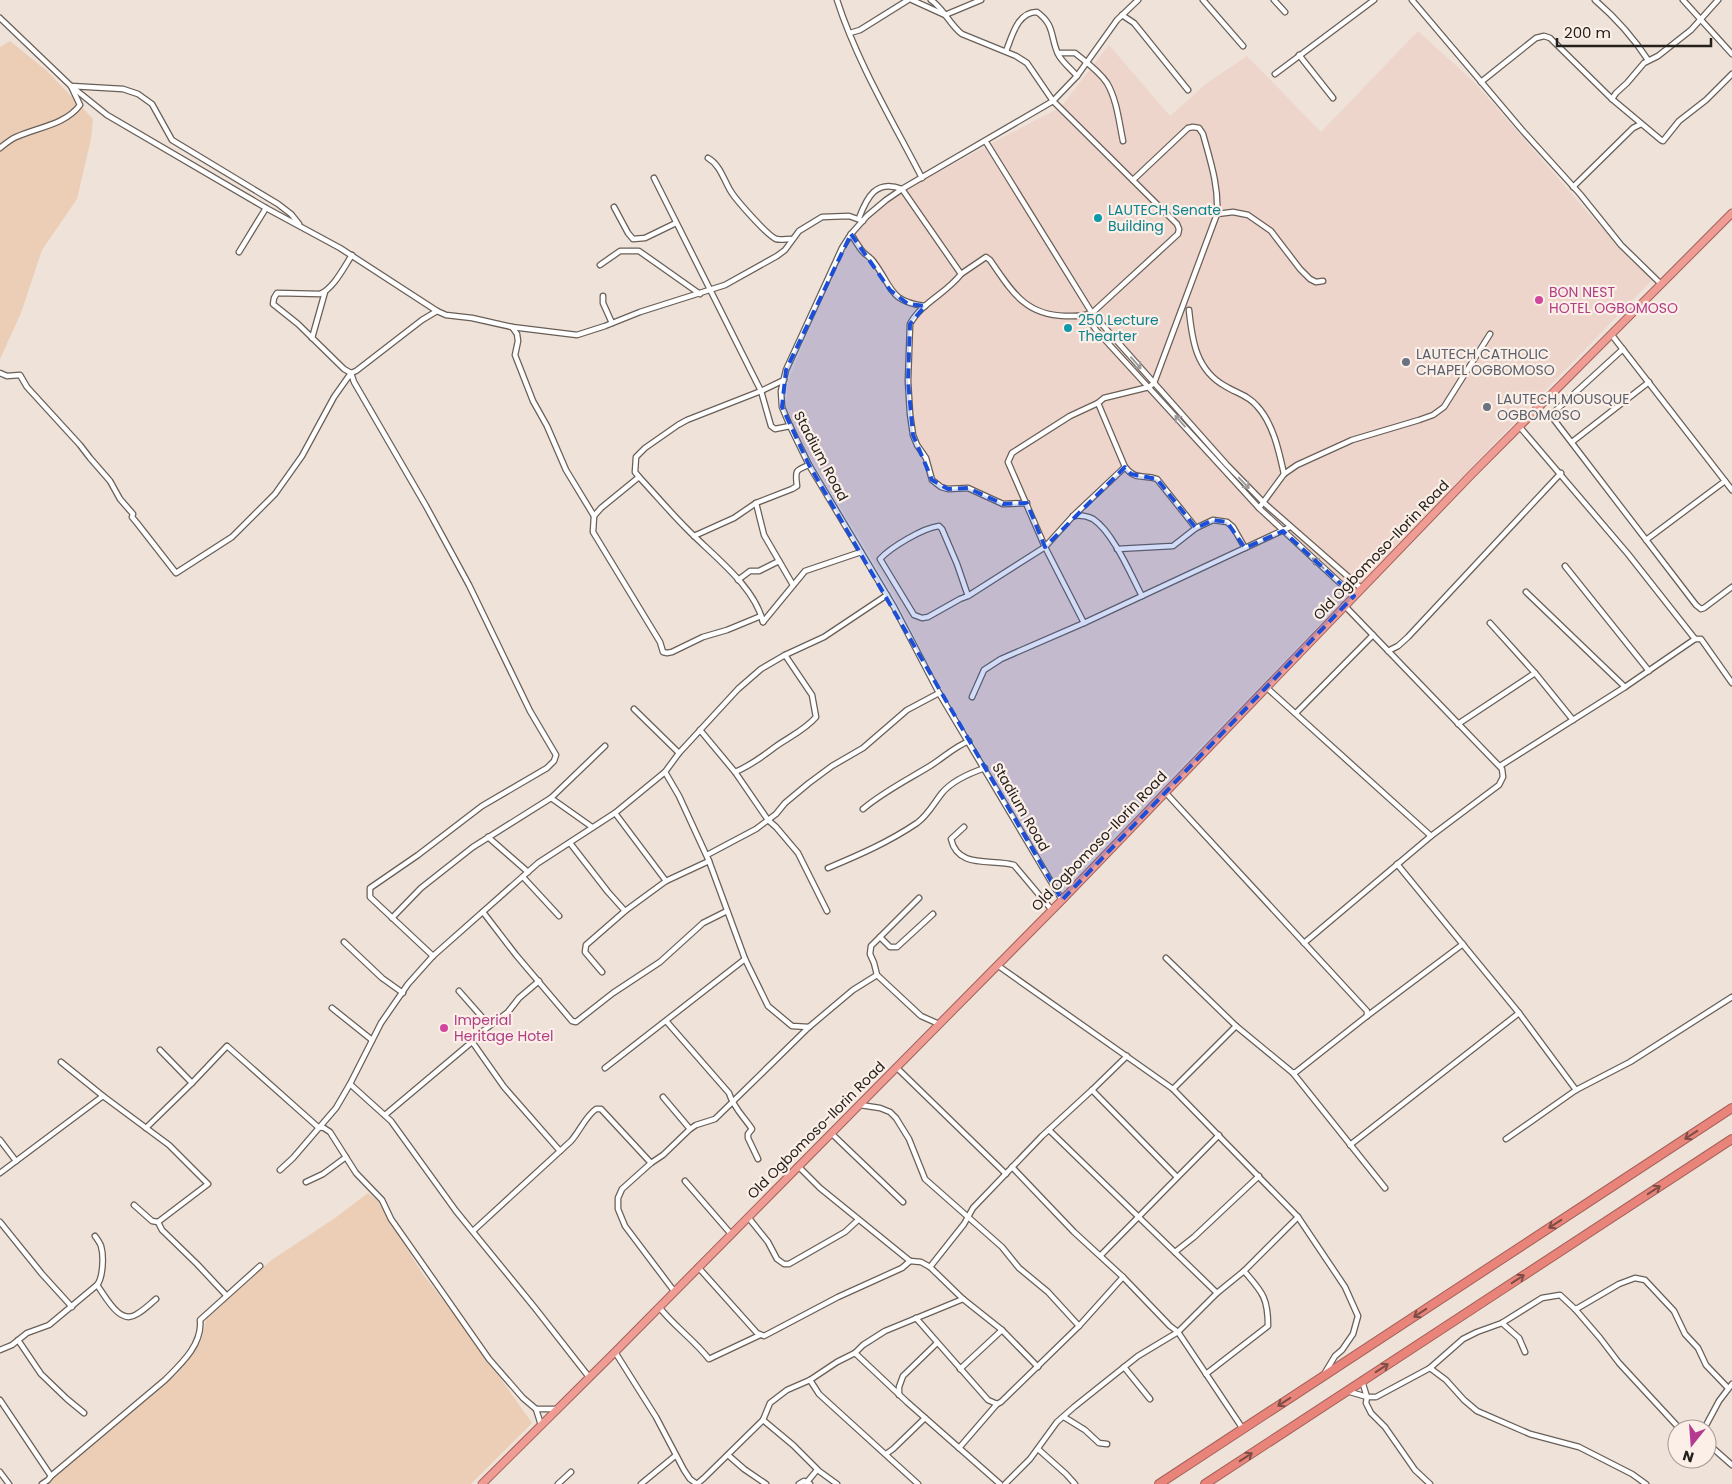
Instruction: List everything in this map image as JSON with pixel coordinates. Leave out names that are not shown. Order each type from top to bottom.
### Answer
[{"type":"highway","name":"Old Ogbomoso-Ilorin Road","points":[[482,1484],[1062,900],[1361,588],[1519,426],[1732,213]]},
{"type":"highway","points":[[1159,1484],[1732,1108]]},
{"type":"highway","points":[[1206,1484],[1732,1139]]},
{"type":"street","points":[[837,0],[871,80],[922,178]]},
{"type":"street","points":[[850,33],[860,30],[908,0]]},
{"type":"street","points":[[912,0],[945,15],[981,0]]},
{"type":"street","points":[[931,0],[940,6],[945,15],[962,34],[1027,63],[1053,101],[1180,229],[1178,234],[1092,313],[1057,316],[1030,308],[1022,303],[986,257],[961,274],[953,284],[913,318],[910,324],[908,381],[910,414],[913,435],[926,458],[932,480],[941,487],[948,489],[968,488],[1003,504],[1026,503]]},
{"type":"street","name":"Stadium Road","points":[[1062,900],[939,693],[887,594],[809,465],[782,407],[781,391],[786,370],[838,256],[861,219],[902,189],[986,142],[1053,101],[1077,76],[1122,14],[1138,0]]},
{"type":"street","points":[[1203,0],[1243,46]]},
{"type":"street","points":[[1274,0],[1285,12]]},
{"type":"street","points":[[1275,74],[1374,0]]},
{"type":"street","points":[[1412,0],[1621,245],[1661,284]]},
{"type":"street","points":[[1596,0],[1614,16],[1648,60]]},
{"type":"street","points":[[1683,0],[1732,54]]},
{"type":"street","points":[[1612,100],[1616,93],[1648,60],[1658,56],[1692,30],[1718,0]]},
{"type":"street","points":[[1006,52],[1019,21],[1025,14],[1037,12],[1044,17],[1052,30],[1058,53],[1077,76]]},
{"type":"street","points":[[1122,14],[1131,20],[1188,90]]},
{"type":"street","points":[[0,18],[70,86],[108,115],[266,208],[352,255],[437,312],[446,315],[472,318],[512,327],[577,334],[700,294],[741,276],[777,256],[785,250],[791,239],[799,231],[822,217],[849,216],[861,219],[866,199],[875,191],[887,186],[902,189],[961,274]]},
{"type":"street","points":[[1481,82],[1536,38],[1544,36],[1550,38],[1612,100],[1663,141],[1679,122],[1706,100],[1732,74]]},
{"type":"street","points":[[1058,53],[1075,53],[1087,62],[1107,83],[1113,98],[1123,141]]},
{"type":"street","points":[[1299,56],[1333,98]]},
{"type":"street","points":[[0,148],[15,137],[57,122],[75,111],[80,105],[70,86]]},
{"type":"street","points":[[70,86],[124,89],[138,94],[152,104],[172,140],[278,204],[291,214],[300,225]]},
{"type":"street","points":[[1573,188],[1633,128],[1641,124]]},
{"type":"street","points":[[1084,623],[1045,547],[1008,462],[1012,453],[1070,416],[1098,403],[1104,398],[1149,387],[1154,383],[1217,214],[1216,185],[1203,134],[1199,128],[1188,128],[1133,180]]},
{"type":"street","points":[[986,142],[1092,313],[1227,465],[1264,503],[1361,588]]},
{"type":"street","points":[[708,158],[723,174],[731,192],[769,234],[778,240],[791,239]]},
{"type":"street","points":[[654,178],[761,391],[771,426],[775,429],[790,426]]},
{"type":"street","points":[[614,206],[633,239]]},
{"type":"street","points":[[239,252],[266,208]]},
{"type":"street","points":[[1217,214],[1233,212],[1248,215],[1271,231],[1310,279],[1316,282],[1323,281]]},
{"type":"street","points":[[633,239],[645,238],[676,223]]},
{"type":"street","points":[[851,234],[862,251],[872,260],[888,283],[890,290],[908,304],[925,306]]},
{"type":"street","points":[[631,250],[633,239]]},
{"type":"street","points":[[600,265],[620,251],[639,251],[700,294]]},
{"type":"street","points":[[312,338],[325,292],[352,255]]},
{"type":"street","points":[[325,292],[320,294],[277,293],[273,304],[344,369],[351,373],[354,382],[426,506],[469,586],[530,711],[556,755],[554,761],[547,768],[482,806],[418,855],[370,888],[370,897],[433,956]]},
{"type":"street","points":[[603,296],[603,303],[612,323]]},
{"type":"street","points":[[1189,310],[1192,339],[1198,358],[1210,376],[1243,394],[1257,406],[1267,420],[1276,442],[1284,474]]},
{"type":"street","points":[[0,373],[7,376],[20,375],[27,387],[76,440],[110,481],[123,504],[133,514],[132,517],[176,573],[232,537],[275,494],[302,456],[334,398],[351,373],[422,320],[437,312]]},
{"type":"street","points":[[1086,315],[1096,330],[1259,508],[1354,596]]},
{"type":"street","points":[[512,327],[517,334],[518,341],[515,355],[527,386],[566,470],[594,516],[593,532],[597,541],[660,642],[664,653],[672,652],[703,637],[727,630],[761,616]]},
{"type":"street","points":[[1259,508],[1284,474],[1323,452],[1352,440],[1433,415],[1444,407],[1490,334]]},
{"type":"street","points":[[1612,334],[1732,490]]},
{"type":"street","points":[[1623,349],[1552,417],[1699,608],[1704,608],[1732,587]]},
{"type":"street","points":[[784,380],[687,420],[645,448],[634,460],[635,472],[750,594],[763,622],[783,600],[793,585],[808,570],[861,552]]},
{"type":"street","points":[[1572,442],[1648,382]]},
{"type":"street","points":[[1098,403],[1126,467],[1131,474],[1157,479],[1196,528]]},
{"type":"street","points":[[1519,426],[1561,473],[1628,554],[1694,639]]},
{"type":"street","points":[[694,536],[734,518],[756,503],[796,486],[796,473],[798,469],[809,465]]},
{"type":"street","points":[[968,596],[957,564],[939,526],[932,527],[903,542],[880,559],[914,615],[922,618],[928,617],[960,598],[968,596],[1045,547],[1073,516],[1126,467]]},
{"type":"street","points":[[1388,651],[1398,646],[1408,637],[1561,473]]},
{"type":"street","points":[[594,516],[601,508],[639,478]]},
{"type":"street","points":[[1646,540],[1725,482]]},
{"type":"street","points":[[756,503],[761,530],[793,585]]},
{"type":"street","points":[[1073,516],[1082,515],[1092,519],[1101,527],[1117,549],[1142,596]]},
{"type":"street","points":[[1117,549],[1173,546],[1196,528],[1213,520],[1227,522],[1233,527],[1245,548]]},
{"type":"street","points":[[972,697],[984,670],[1001,659],[1084,623],[1290,527]]},
{"type":"street","points":[[738,580],[750,571],[759,571],[780,561]]},
{"type":"street","points":[[1565,566],[1649,671]]},
{"type":"street","points":[[1526,592],[1625,687]]},
{"type":"street","points":[[280,1170],[293,1158],[336,1108],[381,1023],[402,993],[433,956],[538,863],[614,813],[665,772],[679,753],[738,689],[761,669],[785,655],[824,637],[887,594]]},
{"type":"street","points":[[1304,943],[1431,836],[1499,784],[1504,773],[1500,766],[1344,606]]},
{"type":"street","points":[[1490,624],[1535,673],[1573,720]]},
{"type":"street","points":[[1296,714],[1373,635]]},
{"type":"street","points":[[1500,766],[1625,687],[1694,639],[1701,639],[1732,683]]},
{"type":"street","points":[[735,772],[760,759],[808,727],[816,717],[812,695],[785,655]]},
{"type":"street","points":[[1458,724],[1535,673]]},
{"type":"street","points":[[1266,687],[1431,836]]},
{"type":"street","points":[[706,855],[768,820],[809,782],[863,748],[907,710],[939,693]]},
{"type":"street","points":[[634,709],[679,753]]},
{"type":"street","points":[[700,730],[735,772],[768,820],[798,853],[827,911]]},
{"type":"street","points":[[864,809],[874,800],[956,747],[969,741]]},
{"type":"street","points":[[392,918],[422,888],[473,847],[551,798],[606,746]]},
{"type":"street","points":[[828,868],[880,846],[918,822],[925,816],[943,791],[967,774],[985,768]]},
{"type":"street","points":[[665,772],[680,796],[709,861],[745,959],[768,1006],[792,1026],[809,1027]]},
{"type":"street","points":[[1164,792],[1369,1013]]},
{"type":"street","points":[[551,798],[592,827]]},
{"type":"street","points":[[614,813],[666,881]]},
{"type":"street","points":[[964,827],[951,839],[951,842],[960,854],[971,860],[1012,863],[1051,909]]},
{"type":"street","points":[[488,837],[528,872]]},
{"type":"street","points":[[570,843],[625,911]]},
{"type":"street","points":[[602,972],[587,956],[586,945],[625,911],[666,881],[709,861]]},
{"type":"street","points":[[1397,864],[1519,1013],[1576,1090]]},
{"type":"street","points":[[523,877],[559,916]]},
{"type":"street","points":[[919,898],[880,937],[870,950],[877,975],[917,1013],[939,1024]]},
{"type":"street","points":[[483,912],[516,955],[572,1021],[576,1022],[613,993],[660,962],[704,923],[727,911]]},
{"type":"street","points":[[880,937],[890,947],[897,947],[933,914]]},
{"type":"street","points":[[344,942],[382,978],[402,993]]},
{"type":"street","points":[[1292,1073],[1296,1072],[1369,1013],[1463,944]]},
{"type":"street","points":[[1166,958],[1236,1026],[1292,1073],[1385,1188]]},
{"type":"street","points":[[605,1068],[667,1022],[745,959]]},
{"type":"street","points":[[998,965],[1173,1089],[1298,1217],[1345,1287],[1358,1316],[1353,1334],[1342,1350],[1335,1356],[1322,1378]]},
{"type":"street","points":[[674,1291],[626,1226],[618,1209],[618,1198],[622,1189],[650,1163],[663,1155],[690,1129],[715,1119],[809,1027],[853,990],[877,975]]},
{"type":"street","points":[[385,1115],[489,1025],[508,1012],[519,998],[539,981]]},
{"type":"street","points":[[459,991],[489,1025]]},
{"type":"street","points":[[1506,1139],[1576,1090],[1630,1062],[1732,997]]},
{"type":"street","points":[[332,1008],[372,1040]]},
{"type":"street","points":[[1350,1145],[1519,1013]]},
{"type":"street","points":[[667,1022],[729,1093],[731,1102],[752,1129],[748,1134],[748,1138],[758,1159]]},
{"type":"street","points":[[1173,1089],[1236,1026]]},
{"type":"street","points":[[473,1040],[475,1047],[504,1087],[560,1151]]},
{"type":"street","points":[[146,1128],[227,1046],[318,1128],[324,1128],[330,1132],[356,1173],[373,1193],[382,1200],[391,1219],[489,1359],[523,1398],[536,1409],[541,1425]]},
{"type":"street","points":[[160,1050],[192,1083]]},
{"type":"street","points":[[930,1267],[964,1224],[967,1216],[1012,1167],[1126,1056]]},
{"type":"street","points":[[61,1062],[168,1145],[208,1184],[158,1222]]},
{"type":"street","points":[[896,1068],[1006,1174]]},
{"type":"street","points":[[350,1084],[385,1115],[456,1211],[589,1377]]},
{"type":"street","points":[[1092,1090],[1177,1177]]},
{"type":"street","points":[[729,1093],[740,1094]]},
{"type":"street","points":[[0,1173],[103,1096]]},
{"type":"street","points":[[663,1097],[690,1129]]},
{"type":"street","points":[[858,1105],[880,1108],[890,1112],[909,1139],[925,1179],[1002,1248],[1019,1268],[1048,1292],[1079,1326]]},
{"type":"street","points":[[473,1232],[560,1151],[578,1133],[591,1113],[599,1108],[650,1163]]},
{"type":"street","points":[[1049,1130],[1140,1216],[1217,1293]]},
{"type":"street","points":[[831,1133],[903,1202]]},
{"type":"street","points":[[1101,1255],[1219,1134]]},
{"type":"street","points":[[0,1140],[16,1161]]},
{"type":"street","points":[[306,1182],[323,1174],[346,1157]]},
{"type":"street","points":[[798,1166],[820,1188],[910,1261],[921,1262],[930,1267],[963,1299],[1002,1330],[1038,1367]]},
{"type":"street","points":[[1012,1167],[1074,1232],[1101,1255],[1178,1332],[1243,1429]]},
{"type":"street","points":[[1175,1252],[1194,1237],[1259,1176]]},
{"type":"street","points":[[685,1181],[731,1234]]},
{"type":"street","points":[[134,1204],[152,1220],[158,1222],[162,1230],[226,1295]]},
{"type":"street","points":[[748,1217],[768,1242],[777,1259],[784,1264],[789,1264],[845,1232],[858,1220]]},
{"type":"street","points":[[1004,1484],[1038,1450],[1057,1422],[1124,1367],[1178,1332],[1217,1293],[1244,1271],[1298,1217]]},
{"type":"street","points":[[0,1222],[42,1274],[72,1307]]},
{"type":"street","points":[[0,1350],[18,1340],[27,1332],[49,1325],[97,1285],[102,1276],[102,1253],[101,1244],[95,1236]]},
{"type":"street","points":[[658,1307],[671,1322],[691,1338],[709,1359],[760,1336],[770,1334],[838,1297],[902,1268],[910,1261]]},
{"type":"street","points":[[42,1484],[165,1380],[181,1364],[197,1339],[201,1327],[200,1320],[260,1266]]},
{"type":"street","points":[[698,1267],[760,1336]]},
{"type":"street","points":[[1206,1374],[1268,1326],[1268,1307],[1263,1294],[1244,1271]]},
{"type":"street","points":[[959,1448],[997,1404],[1079,1326],[1123,1277]]},
{"type":"street","points":[[1575,1309],[1583,1307],[1619,1284],[1635,1278],[1645,1280],[1674,1312],[1685,1334],[1698,1348],[1706,1365],[1730,1386],[1709,1419]]},
{"type":"street","points":[[97,1285],[116,1310],[126,1317],[137,1314],[156,1299]]},
{"type":"street","points":[[1346,1391],[1367,1397],[1376,1397],[1430,1368],[1463,1339],[1502,1323],[1542,1298],[1560,1294],[1600,1338],[1619,1363],[1671,1419]]},
{"type":"street","points":[[615,1352],[656,1417],[675,1456],[690,1479],[697,1484],[763,1420],[770,1403],[787,1390],[810,1380],[837,1362],[855,1353],[863,1345],[880,1334],[963,1299]]},
{"type":"street","points":[[916,1318],[988,1400],[997,1404]]},
{"type":"street","points":[[1502,1323],[1519,1338],[1525,1352]]},
{"type":"street","points":[[960,1369],[1002,1330]]},
{"type":"street","points":[[18,1340],[41,1374],[67,1400],[84,1413]]},
{"type":"street","points":[[899,1395],[899,1387],[903,1376],[937,1343]]},
{"type":"street","points":[[855,1353],[899,1395],[1000,1484]]},
{"type":"street","points":[[1124,1367],[1150,1399]]},
{"type":"street","points":[[1430,1368],[1446,1380],[1477,1411],[1530,1434],[1579,1447],[1632,1474],[1646,1484]]},
{"type":"street","points":[[810,1380],[819,1394],[918,1484]]},
{"type":"street","points":[[1362,1381],[1367,1397],[1366,1404],[1371,1413],[1385,1427],[1416,1470],[1430,1484]]},
{"type":"street","points":[[0,1400],[50,1476]]},
{"type":"street","points":[[536,1409],[556,1409]]},
{"type":"street","points":[[1064,1417],[1085,1430],[1099,1443],[1107,1444]]},
{"type":"street","points":[[886,1454],[925,1418]]},
{"type":"street","points":[[763,1420],[793,1445],[817,1470],[837,1484]]},
{"type":"street","points":[[1038,1450],[1075,1484]]},
{"type":"street","points":[[1717,1452],[1732,1465]]},
{"type":"street","points":[[728,1455],[766,1484]]},
{"type":"street","points":[[641,1484],[675,1456]]},
{"type":"street","points":[[799,1484],[804,1481],[809,1483],[817,1470]]},
{"type":"street","points":[[0,1472],[9,1484]]},
{"type":"street","points":[[558,1484],[570,1472]]},
{"type":"highlighted area","points":[[851,234],[890,290],[908,304],[925,306],[910,324],[908,381],[913,435],[932,480],[948,489],[968,488],[1003,504],[1027,503],[1045,547],[1125,467],[1131,474],[1157,479],[1196,528],[1213,520],[1227,522],[1245,548],[1283,531],[1354,596],[1062,900],[809,465],[782,407],[786,370]]},
{"type":"shaded area","points":[[1418,31],[1475,83],[1589,214],[1652,280],[1066,885],[1057,884],[933,674],[894,595],[790,425],[786,405],[788,382],[829,280],[855,233],[894,197],[1061,107],[1109,45],[1170,116],[1207,83],[1247,56],[1321,132]]},
{"type":"shaded area","points":[[10,41],[47,71],[93,119],[91,139],[77,199],[42,250],[21,313],[0,359],[0,47]]},
{"type":"shaded area","points":[[368,1193],[378,1201],[422,1273],[469,1334],[532,1423],[471,1484],[47,1484],[113,1426],[177,1374],[202,1338],[207,1315],[273,1259],[335,1218]]},
{"type":"place","name":"LAUTECH Senate Building","points":[[1098,218]]},
{"type":"place","name":"BON NEST HOTEL OGBOMOSO","points":[[1539,300]]},
{"type":"place","name":"250 Lecture Thearter","points":[[1068,328]]},
{"type":"place","name":"LAUTECH CATHOLIC CHAPEL OGBOMOSO","points":[[1406,362]]},
{"type":"place","name":"LAUTECH MOUSQUE OGBOMOSO","points":[[1487,407]]},
{"type":"place","name":"Imperial Heritage Hotel","points":[[444,1028]]}]
